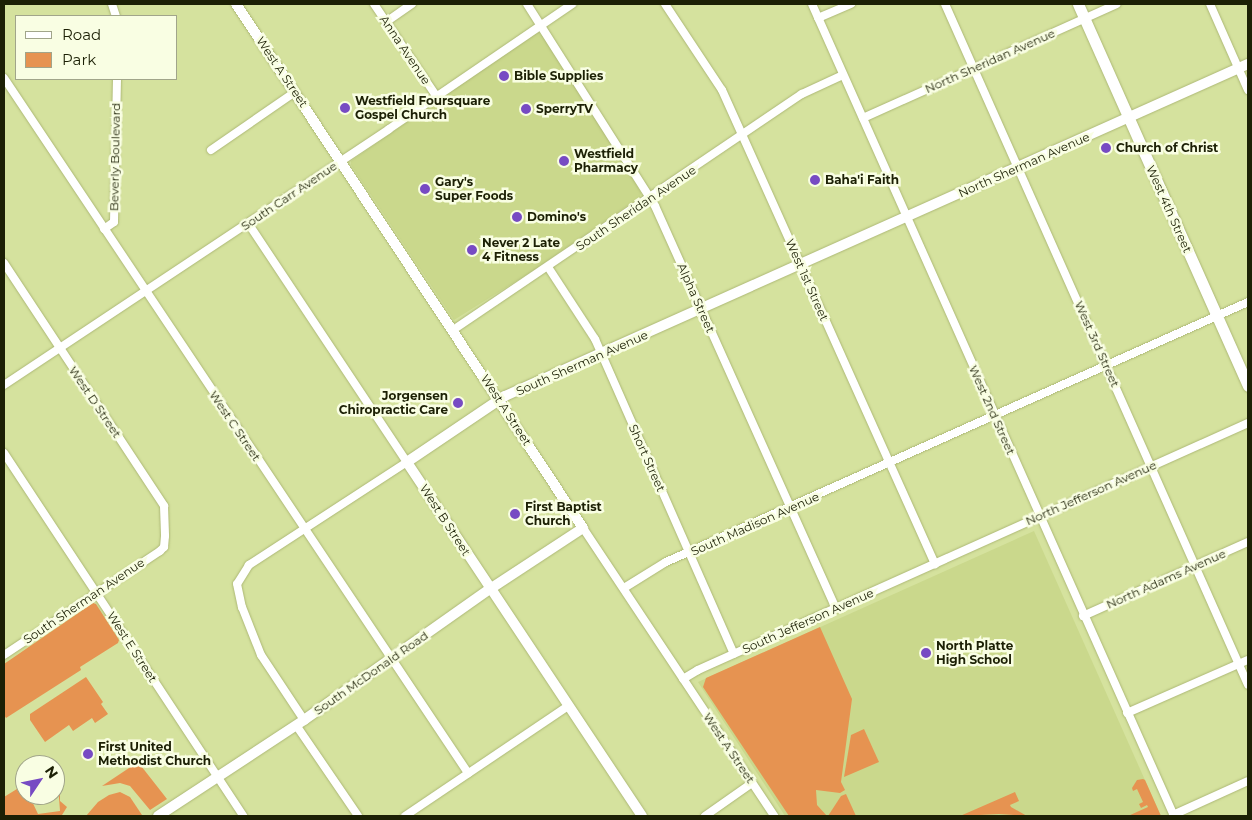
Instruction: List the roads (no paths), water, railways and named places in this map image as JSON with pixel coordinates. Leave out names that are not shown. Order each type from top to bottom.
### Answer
[{"type":"main road","name":"West 4th Street","points":[[1078,4],[1248,386]]},
{"type":"street","name":"West A Street","points":[[236,4],[342,161],[774,816]]},
{"type":"street","name":"Anna Avenue","points":[[374,4],[437,97]]},
{"type":"street","points":[[386,22],[412,4]]},
{"type":"street","name":"Alpha Street","points":[[527,4],[650,198],[836,608]]},
{"type":"street","name":"South Carr Avenue","points":[[4,385],[342,161],[572,4]]},
{"type":"street","name":"West 1st Street","points":[[665,4],[722,90],[935,564]]},
{"type":"street","name":"West 2nd Street","points":[[812,4],[1083,616],[1174,816]]},
{"type":"street","points":[[818,18],[851,4]]},
{"type":"street","name":"West 3rd Street","points":[[945,4],[1248,685]]},
{"type":"street","name":"North Sheridan Avenue","points":[[863,118],[1117,4]]},
{"type":"street","points":[[1210,4],[1243,66],[1248,90]]},
{"type":"street","name":"North Sherman Avenue","points":[[800,265],[1243,66]]},
{"type":"street","points":[[742,134],[802,94],[844,75]]},
{"type":"street","name":"West C Street","points":[[4,78],[468,774]]},
{"type":"street","name":"Beverly Boulevard","points":[[104,229],[114,222],[117,80]]},
{"type":"street","points":[[211,150],[295,92]]},
{"type":"street","name":"South Sheridan Avenue","points":[[453,330],[742,134]]},
{"type":"street","name":"West B Street","points":[[248,223],[642,816]]},
{"type":"street","name":"West D Street","points":[[4,263],[164,506],[164,547]]},
{"type":"street","name":"South Sherman Avenue","points":[[300,722],[261,655],[242,607],[238,584],[249,565],[500,400],[800,265]]},
{"type":"street","name":"Short Street","points":[[548,267],[576,308],[601,354],[734,654]]},
{"type":"street","name":"South Madison Avenue","points":[[624,588],[666,562],[791,508],[1248,302]]},
{"type":"street","name":"North Jefferson Avenue","points":[[935,564],[1248,423]]},
{"type":"street","name":"West E Street","points":[[4,453],[243,816]]},
{"type":"street","name":"South McDonald Road","points":[[158,816],[300,722],[490,589],[583,528]]},
{"type":"street","name":"North Adams Avenue","points":[[1083,616],[1248,542]]},
{"type":"street","name":"South Sherman Avenue","points":[[4,653],[164,547]]},
{"type":"street","name":"South Jefferson Avenue","points":[[683,679],[734,654],[935,564]]},
{"type":"street","points":[[1127,713],[1248,660]]},
{"type":"street","points":[[405,816],[568,706]]},
{"type":"street","points":[[300,722],[358,816]]},
{"type":"street","points":[[1174,816],[1248,781]]},
{"type":"street","points":[[704,816],[752,783]]},
{"type":"place","name":"Bible Supplies","points":[[504,76]]},
{"type":"place","name":"Westfield Foursquare Gospel Church","points":[[345,108]]},
{"type":"place","name":"SperryTV","points":[[526,109]]},
{"type":"place","name":"Church of Christ","points":[[1106,148]]},
{"type":"place","name":"Westfield Pharmacy","points":[[564,161]]},
{"type":"place","name":"Baha'i Faith","points":[[815,180]]},
{"type":"place","name":"Gary's Super Foods","points":[[425,189]]},
{"type":"place","name":"Domino's","points":[[517,217]]},
{"type":"place","name":"Never 2 Late 4 Fitness","points":[[472,250]]},
{"type":"place","name":"Jorgensen Chiropractic Care","points":[[458,403]]},
{"type":"place","name":"First Baptist Church","points":[[515,514]]},
{"type":"place","name":"North Platte High School","points":[[926,653]]},
{"type":"place","name":"First United Methodist Church","points":[[88,754]]}]
